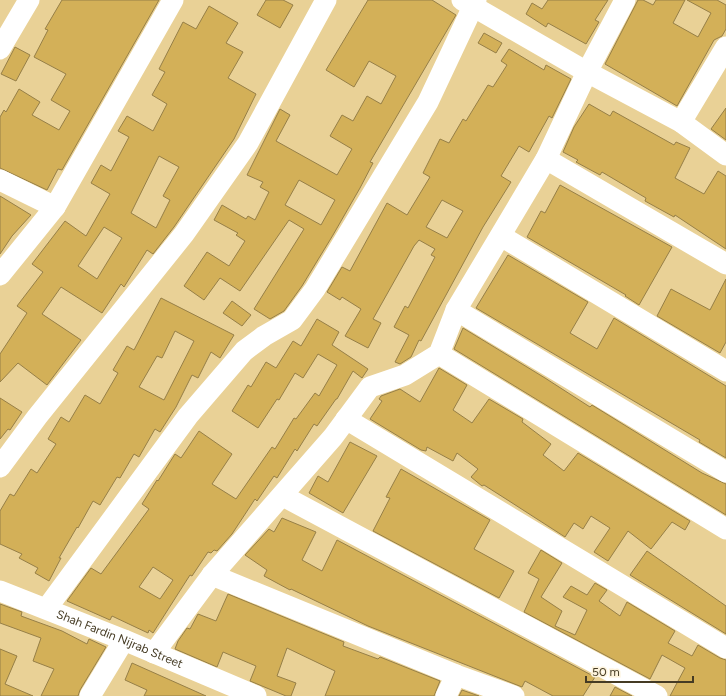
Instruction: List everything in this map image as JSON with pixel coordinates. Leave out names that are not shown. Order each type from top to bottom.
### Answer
[{"type":"street","points":[[0,49],[29,0]]},
{"type":"street","points":[[0,275],[55,207],[173,0]]},
{"type":"street","points":[[0,467],[37,417],[184,234],[248,143],[326,0]]},
{"type":"street","points":[[154,653],[212,575],[283,496],[346,419],[370,387],[405,375],[439,354],[456,310],[546,159],[587,72],[625,0]]},
{"type":"street","points":[[47,608],[188,416],[244,351],[264,336],[292,320],[315,289],[428,102],[470,2],[587,72],[681,122],[726,155]]},
{"type":"street","points":[[681,122],[725,51]]},
{"type":"street","points":[[546,159],[726,264]]},
{"type":"street","points":[[0,180],[55,207]]},
{"type":"street","points":[[501,236],[726,371]]},
{"type":"street","points":[[456,310],[726,472]]},
{"type":"street","points":[[439,354],[726,529]]},
{"type":"street","points":[[346,419],[726,648]]},
{"type":"street","points":[[283,496],[657,696]]},
{"type":"street","points":[[212,575],[456,675],[514,696]]},
{"type":"street","name":"Shah Fardin Nijrab Street","points":[[0,591],[47,608],[124,640],[244,694]]},
{"type":"street","points":[[90,696],[124,640]]},
{"type":"street","points":[[446,696],[456,675]]},
{"type":"building","points":[[62,0],[159,0],[62,170],[58,169],[47,190],[0,168],[0,117],[4,110],[6,112],[19,89],[40,102],[32,115],[59,130],[70,111],[51,100],[66,74],[34,57],[48,30],[45,29]]},
{"type":"building","points":[[266,0],[283,0],[293,5],[280,28],[257,15]]},
{"type":"building","points":[[368,0],[432,0],[456,15],[370,162],[373,163],[333,235],[302,286],[284,311],[270,319],[254,309],[304,229],[289,220],[240,291],[220,278],[204,300],[184,286],[207,252],[229,266],[245,241],[236,235],[238,233],[214,220],[222,205],[246,219],[248,216],[255,220],[269,192],[260,187],[263,182],[247,175],[280,109],[290,115],[276,141],[337,175],[352,149],[330,136],[342,115],[353,121],[367,96],[381,104],[396,76],[369,61],[354,87],[326,70]],"holes":[[[299,180],[335,200],[321,225],[285,205]]]},
{"type":"building","points":[[548,0],[608,0],[595,20],[599,22],[586,44],[548,23],[546,27],[526,14],[532,3],[542,9]]},
{"type":"building","points":[[638,0],[643,0],[653,5],[656,0],[685,0],[673,23],[698,37],[711,13],[687,0],[717,0],[726,5],[726,29],[722,36],[714,40],[677,106],[605,64]]},
{"type":"building","points":[[209,6],[238,23],[226,43],[243,52],[228,78],[256,94],[234,139],[174,227],[153,254],[147,250],[124,287],[121,284],[102,313],[61,287],[42,314],[81,340],[47,385],[18,363],[0,382],[0,354],[27,313],[17,306],[43,272],[32,264],[65,221],[86,236],[110,194],[91,183],[101,165],[111,171],[129,137],[118,131],[127,116],[153,131],[167,104],[152,95],[165,72],[159,69],[183,22],[196,29]],"holes":[[[159,156],[179,167],[163,196],[170,200],[156,228],[131,213]],[[104,227],[122,238],[97,279],[78,266]]]},
{"type":"building","points":[[484,33],[502,43],[496,53],[478,43]]},
{"type":"building","points":[[15,47],[30,55],[16,81],[1,74]]},
{"type":"building","points":[[509,49],[544,70],[546,65],[571,79],[552,118],[549,116],[529,152],[519,146],[501,176],[511,182],[483,227],[421,341],[419,340],[411,357],[400,364],[395,362],[409,335],[394,327],[405,306],[408,308],[435,257],[431,255],[435,249],[419,240],[414,246],[373,319],[381,323],[368,348],[345,336],[361,309],[342,297],[340,300],[327,292],[342,267],[350,271],[387,203],[407,215],[430,177],[423,173],[440,139],[449,143],[463,119],[466,121],[488,85],[493,87],[507,65],[501,61]],"holes":[[[442,200],[463,211],[447,238],[426,227]]]},
{"type":"building","points":[[589,104],[610,116],[613,111],[674,145],[676,142],[690,148],[675,178],[704,194],[718,171],[726,176],[726,249],[675,215],[674,217],[645,201],[646,198],[602,172],[600,175],[576,162],[578,160],[563,152],[574,127]]},
{"type":"building","points":[[726,108],[726,140],[711,129]]},
{"type":"building","points":[[560,185],[672,247],[639,305],[625,296],[626,295],[527,237],[541,211],[545,213]]},
{"type":"building","points":[[0,196],[31,215],[12,236],[0,254]]},
{"type":"building","points":[[508,255],[588,302],[570,333],[597,349],[614,318],[726,386],[726,458],[699,442],[700,440],[476,308]]},
{"type":"building","points":[[726,279],[726,342],[720,353],[657,316],[671,289],[710,310]]},
{"type":"building","points":[[161,298],[234,335],[220,358],[211,352],[198,378],[192,375],[176,407],[160,432],[155,429],[139,457],[134,454],[120,478],[117,477],[100,505],[93,501],[59,558],[61,558],[49,581],[35,573],[38,568],[19,558],[22,554],[0,544],[0,511],[10,494],[14,496],[31,469],[37,473],[56,444],[48,439],[61,417],[69,422],[85,395],[100,404],[118,373],[113,370],[127,346],[134,350]],"holes":[[[175,331],[194,341],[164,400],[139,387],[157,356],[162,358]]]},
{"type":"building","points":[[232,301],[251,315],[242,326],[223,313]]},
{"type":"building","points":[[317,319],[339,332],[332,345],[368,369],[362,378],[353,371],[337,399],[317,426],[314,424],[297,451],[295,449],[277,478],[274,476],[257,501],[255,499],[232,534],[217,551],[214,550],[211,553],[208,552],[192,576],[190,575],[153,633],[149,630],[148,633],[112,616],[110,620],[67,601],[91,568],[101,574],[149,509],[142,504],[157,480],[158,481],[175,454],[181,458],[199,431],[232,454],[212,484],[236,499],[272,447],[275,449],[294,418],[296,419],[315,393],[319,396],[337,365],[318,354],[303,378],[295,373],[279,400],[277,399],[258,428],[232,411],[248,385],[251,387],[266,362],[276,368],[293,341],[301,346]],"holes":[[[153,567],[173,580],[160,599],[139,587]]]},
{"type":"building","points":[[463,328],[590,407],[592,405],[702,473],[726,484],[726,515],[454,349]]},
{"type":"building","points":[[439,368],[467,385],[453,410],[472,423],[489,399],[523,419],[522,422],[551,444],[543,455],[564,471],[578,453],[690,521],[685,530],[672,522],[651,549],[628,531],[608,561],[594,552],[610,528],[591,516],[583,529],[574,523],[565,537],[484,485],[482,486],[471,477],[478,469],[457,453],[453,461],[427,447],[426,451],[421,450],[370,419],[382,401],[379,399],[381,396],[400,389],[420,402]]},
{"type":"building","points":[[0,398],[22,412],[10,430],[8,429],[0,439]]},
{"type":"building","points":[[350,442],[377,456],[343,513],[309,493],[318,476],[328,482]]},
{"type":"building","points":[[401,469],[490,520],[474,549],[514,571],[499,598],[373,531],[390,498],[386,497]]},
{"type":"building","points":[[282,518],[316,532],[302,560],[322,571],[337,540],[595,677],[583,696],[553,696],[525,681],[522,687],[368,626],[291,589],[290,590],[264,576],[267,570],[245,555],[269,529],[274,532]]},
{"type":"building","points":[[541,550],[562,563],[541,597],[562,611],[555,626],[575,635],[587,610],[563,597],[571,586],[587,595],[595,583],[607,590],[599,601],[620,616],[627,602],[675,631],[668,643],[692,656],[698,645],[726,660],[726,696],[670,696],[685,668],[662,655],[650,679],[524,612],[539,579],[528,573]]},
{"type":"building","points":[[647,551],[726,606],[726,634],[630,575]]},
{"type":"building","points":[[228,594],[344,642],[343,646],[378,659],[380,657],[440,681],[434,696],[325,696],[335,671],[287,648],[277,676],[296,683],[291,696],[286,696],[250,681],[256,666],[223,652],[217,667],[175,649],[178,641],[187,628],[190,629],[198,614],[216,621]]},
{"type":"building","points":[[0,604],[22,612],[21,616],[62,631],[87,644],[89,639],[106,647],[80,690],[78,696],[41,696],[54,669],[33,661],[41,638],[0,623]]},
{"type":"building","points":[[0,649],[17,656],[5,684],[33,696],[0,696]]},
{"type":"building","points":[[132,663],[206,696],[144,696],[147,690],[125,680]]},
{"type":"building","points":[[615,687],[632,696],[610,696]]},
{"type":"building","points":[[462,690],[479,696],[459,696]]}]
